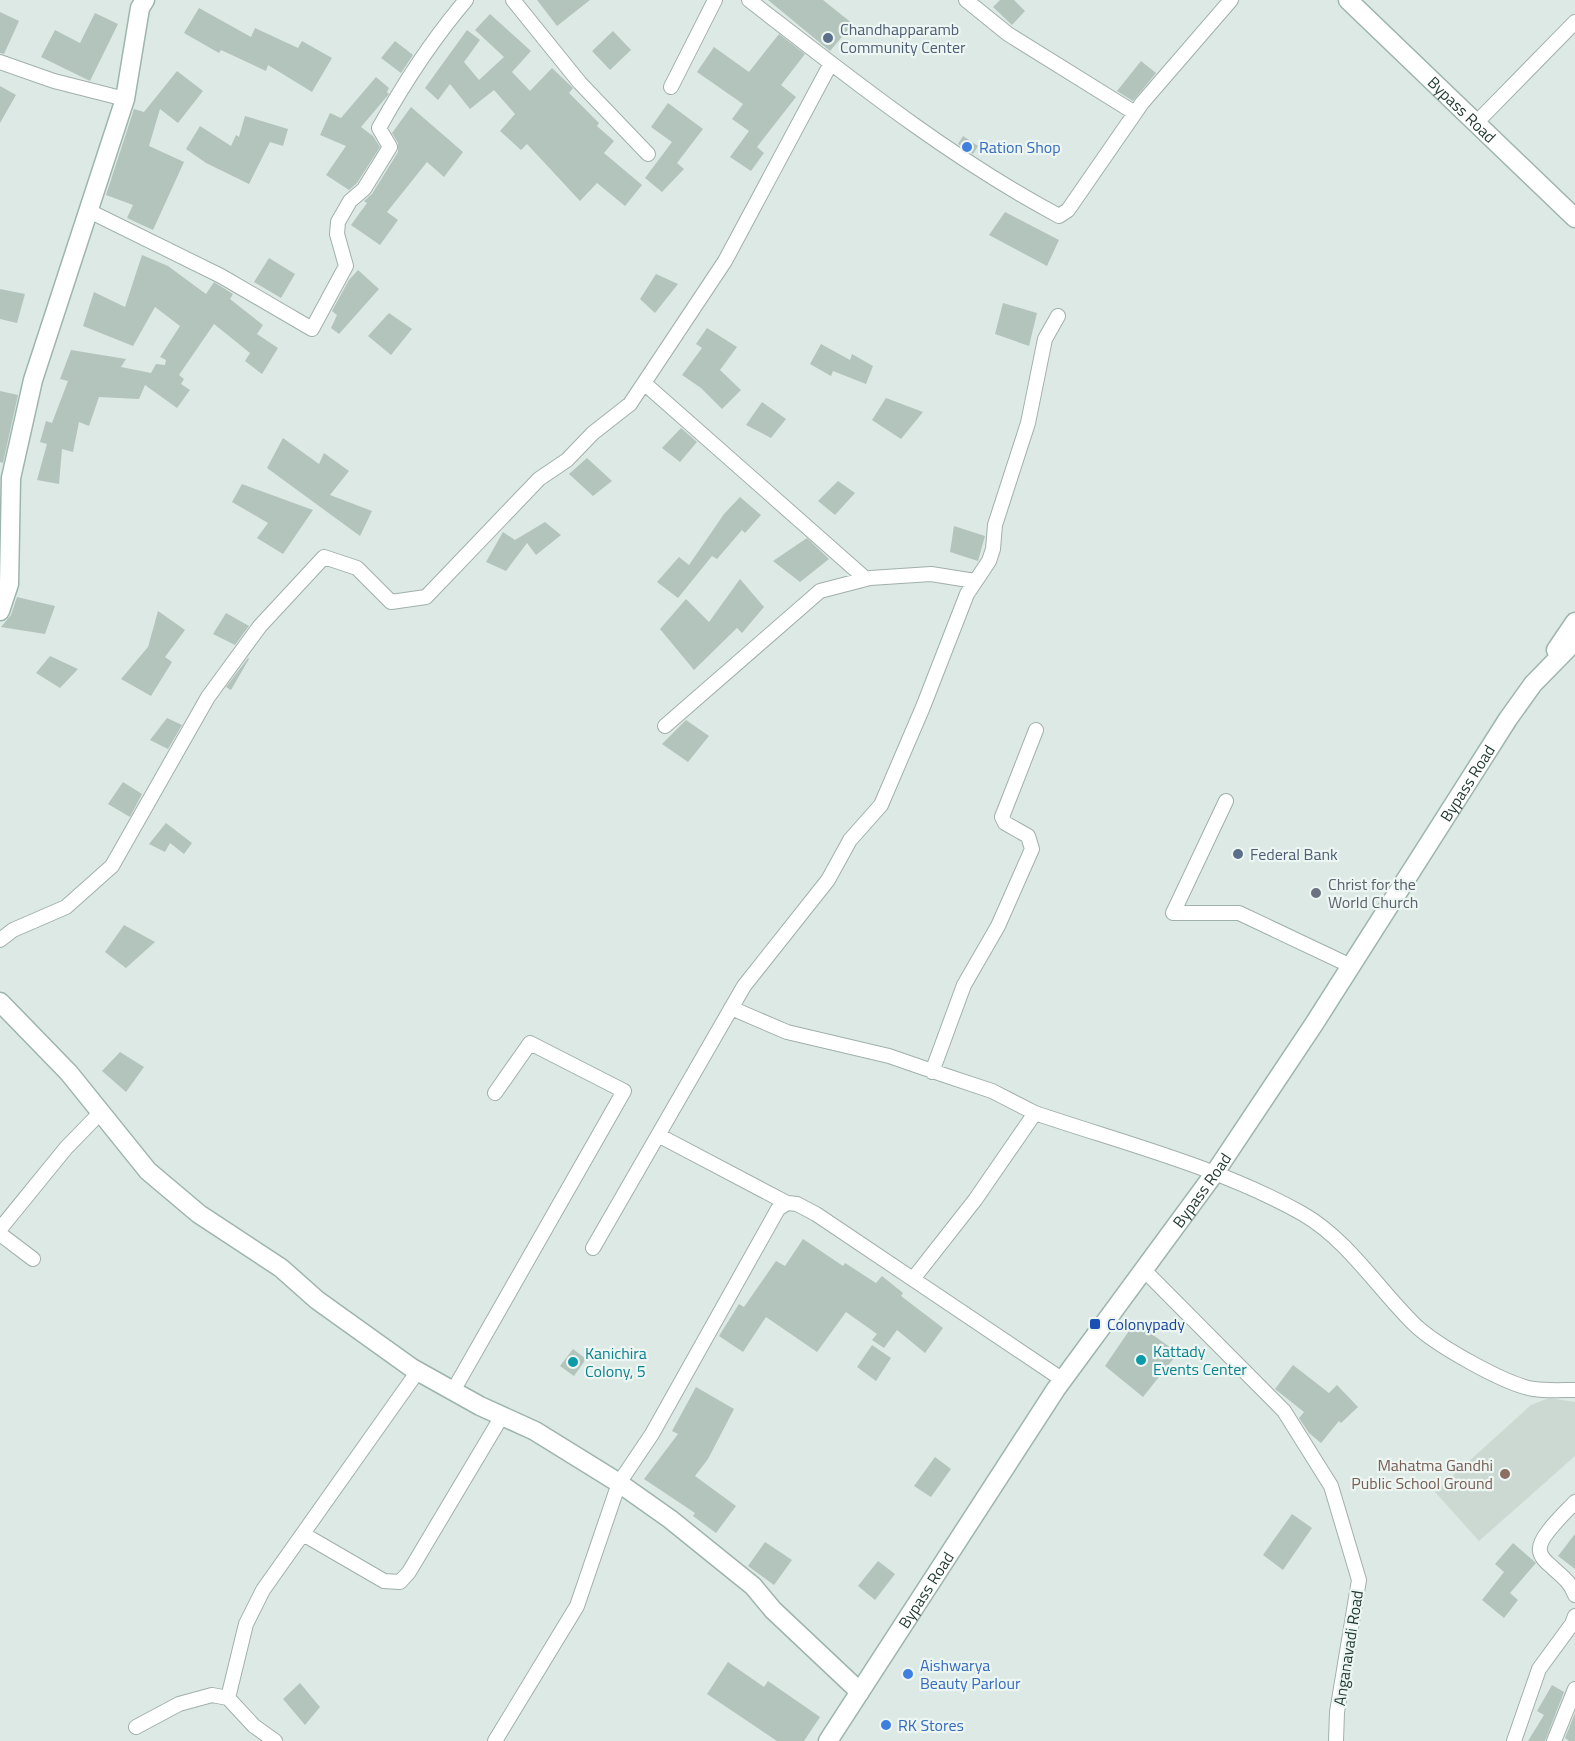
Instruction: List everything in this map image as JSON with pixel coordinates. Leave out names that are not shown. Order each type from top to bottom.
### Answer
[{"type":"street","points":[[0,611],[9,584],[11,478],[33,380],[125,99],[141,8],[145,0]]},
{"type":"street","points":[[87,210],[221,276],[312,329],[346,266],[337,234],[338,222],[350,201],[364,189],[390,147],[379,128],[420,61],[466,0]]},
{"type":"street","points":[[513,0],[580,83],[648,154]]},
{"type":"street","points":[[671,87],[715,0]]},
{"type":"street","points":[[749,0],[830,65],[998,183],[1059,216],[1068,210],[1135,113],[1231,0]]},
{"type":"street","points":[[966,0],[1008,34],[1135,113]]},
{"type":"street","name":"Bypass Road","points":[[1348,0],[1575,218]]},
{"type":"street","points":[[1476,123],[1575,22]]},
{"type":"street","points":[[0,62],[54,81],[125,99]]},
{"type":"street","points":[[0,940],[13,930],[66,907],[112,867],[208,697],[260,626],[324,557],[357,568],[391,603],[426,597],[539,479],[567,460],[593,433],[630,404],[725,261],[830,65]]},
{"type":"street","points":[[593,1248],[744,986],[828,880],[850,840],[881,806],[967,594],[989,561],[993,549],[995,525],[1028,423],[1045,339],[1058,316]]},
{"type":"street","points":[[644,383],[866,579]]},
{"type":"street","points":[[665,726],[820,591],[866,579],[931,574],[975,582]]},
{"type":"street","points":[[1533,684],[1575,622]]},
{"type":"street","name":"Bypass Road","points":[[828,1741],[1063,1380],[1214,1174],[1352,966],[1508,719],[1533,684],[1575,641]]},
{"type":"street","points":[[932,1072],[964,985],[998,926],[1032,849],[1028,836],[1005,823],[1002,817],[1036,730]]},
{"type":"street","points":[[1226,801],[1173,913],[1239,913],[1352,966]]},
{"type":"street","points":[[0,1002],[69,1073],[148,1171],[199,1214],[281,1268],[317,1300],[418,1371],[453,1391],[535,1431],[619,1483],[700,1541],[753,1586],[773,1610],[860,1692]]},
{"type":"street","points":[[731,1008],[787,1032],[889,1056],[992,1091],[1035,1113],[1214,1174],[1283,1204],[1316,1222],[1416,1326],[1469,1360],[1512,1383],[1533,1389],[1575,1390]]},
{"type":"street","points":[[453,1391],[624,1091],[530,1043],[495,1092]]},
{"type":"street","points":[[0,1229],[66,1148],[101,1112]]},
{"type":"street","points":[[913,1279],[975,1200],[1035,1113]]},
{"type":"street","points":[[658,1135],[787,1203],[797,1204],[816,1214],[1063,1380]]},
{"type":"street","points":[[495,1741],[577,1606],[619,1483],[652,1434],[778,1209],[787,1203]]},
{"type":"street","points":[[0,1234],[33,1259]]},
{"type":"street","name":"Anganavadi Road","points":[[1144,1270],[1284,1411],[1331,1485],[1359,1580],[1337,1712],[1336,1741]]},
{"type":"street","points":[[228,1698],[246,1624],[262,1590],[418,1371]]},
{"type":"street","points":[[303,1534],[384,1581],[393,1584],[399,1582],[409,1572],[502,1416]]},
{"type":"street","points":[[1575,1502],[1547,1533],[1541,1541],[1539,1550],[1544,1559],[1570,1584],[1575,1595]]},
{"type":"street","points":[[1514,1741],[1539,1669],[1572,1624],[1575,1616]]},
{"type":"street","points":[[1554,1741],[1575,1689]]},
{"type":"street","points":[[136,1727],[179,1704],[212,1695],[228,1698],[269,1739]]},
{"type":"shaded area","name":"Mahatma Gandhi Public School Ground","points":[[1549,1398],[1575,1402],[1575,1456],[1479,1541],[1435,1492],[1531,1405]]},
{"type":"building","points":[[537,0],[590,0],[557,26]]},
{"type":"building","name":"Chandhapparamb Community Center","points":[[768,0],[823,0],[853,24],[830,51]]},
{"type":"building","points":[[1000,0],[1014,0],[1025,11],[1012,25],[993,7]]},
{"type":"building","points":[[199,8],[251,37],[255,28],[298,48],[302,41],[332,58],[312,92],[268,65],[266,71],[221,50],[219,53],[184,33]]},
{"type":"building","points":[[0,12],[19,21],[4,54],[0,53]]},
{"type":"building","points":[[95,13],[118,24],[90,81],[41,57],[55,30],[80,43]]},
{"type":"building","points":[[490,14],[531,51],[512,72],[530,91],[552,68],[573,88],[569,93],[599,123],[597,126],[614,141],[604,153],[642,185],[625,206],[597,183],[580,201],[527,144],[521,150],[500,131],[515,114],[494,90],[470,109],[450,84],[438,100],[425,88],[467,30],[480,40],[464,62],[479,80],[504,57],[475,30]]},
{"type":"building","points":[[613,31],[631,50],[610,70],[592,51]]},
{"type":"building","points":[[779,34],[805,54],[781,85],[796,97],[757,147],[764,153],[751,171],[730,157],[749,131],[732,119],[743,104],[697,72],[714,47],[749,72]]},
{"type":"building","points":[[395,41],[413,55],[401,73],[381,58]]},
{"type":"building","points":[[1141,61],[1156,73],[1133,101],[1117,91]]},
{"type":"building","points":[[177,71],[203,91],[178,123],[160,109],[149,146],[184,162],[153,230],[127,218],[133,205],[106,195],[134,109],[144,112]]},
{"type":"building","points":[[376,77],[389,88],[387,92],[389,94],[361,127],[373,136],[380,147],[357,183],[349,190],[326,175],[346,146],[320,135],[330,113],[341,118]]},
{"type":"building","points":[[0,86],[16,95],[0,123]]},
{"type":"building","points":[[668,103],[703,129],[677,163],[684,169],[662,192],[645,178],[672,142],[651,127]]},
{"type":"building","points":[[411,107],[463,152],[444,177],[427,162],[387,212],[398,220],[380,245],[351,225],[367,203],[364,201],[372,194],[398,152],[398,143],[392,133]]},
{"type":"building","points":[[245,116],[288,129],[283,146],[270,142],[249,184],[206,163],[186,149],[200,126],[231,146],[236,135],[239,137]]},
{"type":"building","name":"Ration Shop","points":[[963,136],[978,146],[973,154],[958,144]]},
{"type":"building","points":[[1005,212],[1059,240],[1047,266],[989,235]]},
{"type":"building","points":[[142,255],[168,266],[206,294],[214,282],[233,294],[230,299],[263,325],[257,334],[278,348],[262,374],[245,361],[250,353],[214,324],[179,375],[184,379],[181,384],[190,390],[177,408],[145,385],[139,399],[99,397],[89,426],[79,422],[73,452],[62,449],[59,484],[37,480],[47,444],[40,442],[46,421],[52,423],[68,381],[60,379],[71,350],[126,359],[121,367],[151,373],[156,364],[165,365],[166,360],[160,357],[180,326],[155,307],[133,346],[83,326],[94,292],[125,307]]},
{"type":"building","points":[[269,258],[295,274],[281,298],[254,282]]},
{"type":"building","points":[[358,270],[379,289],[339,334],[331,328],[337,315],[332,311],[349,280]]},
{"type":"building","points":[[656,274],[678,284],[655,313],[640,299]]},
{"type":"building","points":[[0,289],[25,294],[17,323],[0,319]]},
{"type":"building","points":[[1003,303],[1037,313],[1029,346],[995,334]]},
{"type":"building","points":[[389,313],[412,329],[391,355],[368,336]]},
{"type":"building","points":[[707,328],[737,347],[720,370],[741,390],[722,409],[701,388],[682,375],[702,348],[696,344]]},
{"type":"building","points":[[821,344],[850,360],[852,354],[873,366],[866,384],[833,371],[831,376],[810,364]]},
{"type":"building","points":[[0,391],[18,395],[3,463],[0,462]]},
{"type":"building","points":[[886,398],[923,412],[901,439],[872,420]]},
{"type":"building","points":[[762,402],[786,419],[771,438],[746,425]]},
{"type":"building","points":[[681,428],[697,442],[680,462],[662,448]]},
{"type":"building","points":[[283,438],[319,464],[324,453],[349,471],[330,495],[372,511],[360,536],[267,468]]},
{"type":"building","points":[[587,458],[612,481],[593,496],[569,474]]},
{"type":"building","points":[[838,481],[855,493],[835,515],[818,501]]},
{"type":"building","points":[[242,484],[313,510],[283,554],[257,538],[268,523],[232,502]]},
{"type":"building","points":[[740,497],[761,515],[745,533],[742,530],[717,559],[712,556],[678,598],[657,582],[679,557],[689,565],[724,514]]},
{"type":"building","points":[[545,522],[561,535],[536,555],[527,543],[506,571],[486,562],[503,532],[515,540]]},
{"type":"building","points":[[954,526],[985,536],[978,561],[950,552]]},
{"type":"building","points":[[807,538],[829,559],[800,582],[773,561]]},
{"type":"building","points":[[740,579],[764,607],[742,633],[737,628],[694,670],[660,629],[686,599],[709,622]]},
{"type":"building","points":[[17,597],[55,606],[45,634],[1,627],[11,615]]},
{"type":"building","points":[[158,611],[185,630],[165,657],[172,662],[151,696],[121,679],[148,647]]},
{"type":"building","points":[[226,613],[249,626],[235,645],[213,634]]},
{"type":"building","points":[[50,656],[78,669],[60,688],[36,673]]},
{"type":"building","points":[[248,658],[231,690],[226,687]]},
{"type":"building","points":[[167,718],[182,725],[168,749],[150,740]]},
{"type":"building","points":[[686,720],[709,736],[688,762],[662,744]]},
{"type":"building","points":[[123,782],[142,794],[130,817],[108,804]]},
{"type":"building","points":[[166,823],[192,843],[184,854],[170,843],[165,852],[149,844]]},
{"type":"building","points":[[124,925],[155,942],[126,968],[105,952]]},
{"type":"building","points":[[120,1052],[144,1067],[126,1092],[102,1071]]},
{"type":"building","points":[[803,1239],[843,1266],[845,1263],[876,1283],[882,1276],[903,1293],[901,1296],[943,1328],[925,1353],[897,1330],[884,1348],[872,1340],[877,1334],[846,1312],[817,1352],[766,1317],[743,1352],[719,1336],[739,1304],[744,1307],[776,1261],[785,1266]]},
{"type":"building","name":"Kattady Events Center","points":[[1135,1322],[1178,1353],[1143,1397],[1105,1366]]},
{"type":"building","points":[[872,1345],[891,1358],[876,1381],[857,1367]]},
{"type":"building","name":"Kanichira Colony, 5","points":[[573,1349],[586,1359],[574,1376],[560,1366]]},
{"type":"building","points":[[1293,1365],[1329,1393],[1337,1385],[1358,1407],[1341,1423],[1339,1421],[1321,1443],[1309,1433],[1299,1418],[1304,1412],[1275,1389]]},
{"type":"building","points":[[696,1387],[734,1409],[708,1459],[695,1476],[736,1506],[716,1533],[693,1516],[695,1513],[644,1479],[678,1434],[672,1431]]},
{"type":"building","points":[[935,1457],[951,1469],[931,1497],[914,1486]]},
{"type":"building","points":[[1292,1514],[1312,1528],[1283,1570],[1263,1555]]},
{"type":"building","points":[[1575,1534],[1575,1569],[1558,1556]]},
{"type":"building","points":[[765,1542],[792,1560],[774,1585],[748,1566]]},
{"type":"building","points":[[1513,1543],[1536,1563],[1510,1593],[1518,1600],[1504,1618],[1482,1600],[1504,1572],[1495,1564]]},
{"type":"building","points":[[878,1561],[895,1574],[875,1600],[858,1586]]},
{"type":"building","points":[[728,1662],[764,1687],[768,1681],[820,1717],[804,1741],[777,1741],[707,1694]]},
{"type":"building","points":[[300,1683],[320,1707],[305,1725],[283,1699]]},
{"type":"building","points":[[1552,1685],[1564,1692],[1545,1741],[1528,1741],[1544,1715],[1537,1711]]},
{"type":"building","points":[[1575,1713],[1575,1741],[1569,1741],[1565,1738]]},
{"type":"place","name":"Chandhapparamb Community Center","points":[[828,38]]},
{"type":"place","name":"Ration Shop","points":[[967,147]]},
{"type":"place","name":"Federal Bank","points":[[1238,854]]},
{"type":"place","name":"Christ for the World Church","points":[[1316,893]]},
{"type":"place","name":"Colonypady","points":[[1095,1324]]},
{"type":"place","name":"Kattady Events Center","points":[[1141,1360]]},
{"type":"place","name":"Kanichira Colony, 5","points":[[573,1362]]},
{"type":"place","name":"Mahatma Gandhi Public School Ground","points":[[1505,1474]]},
{"type":"place","name":"Aishwarya Beauty Parlour","points":[[908,1674]]},
{"type":"place","name":"RK Stores","points":[[886,1725]]}]
